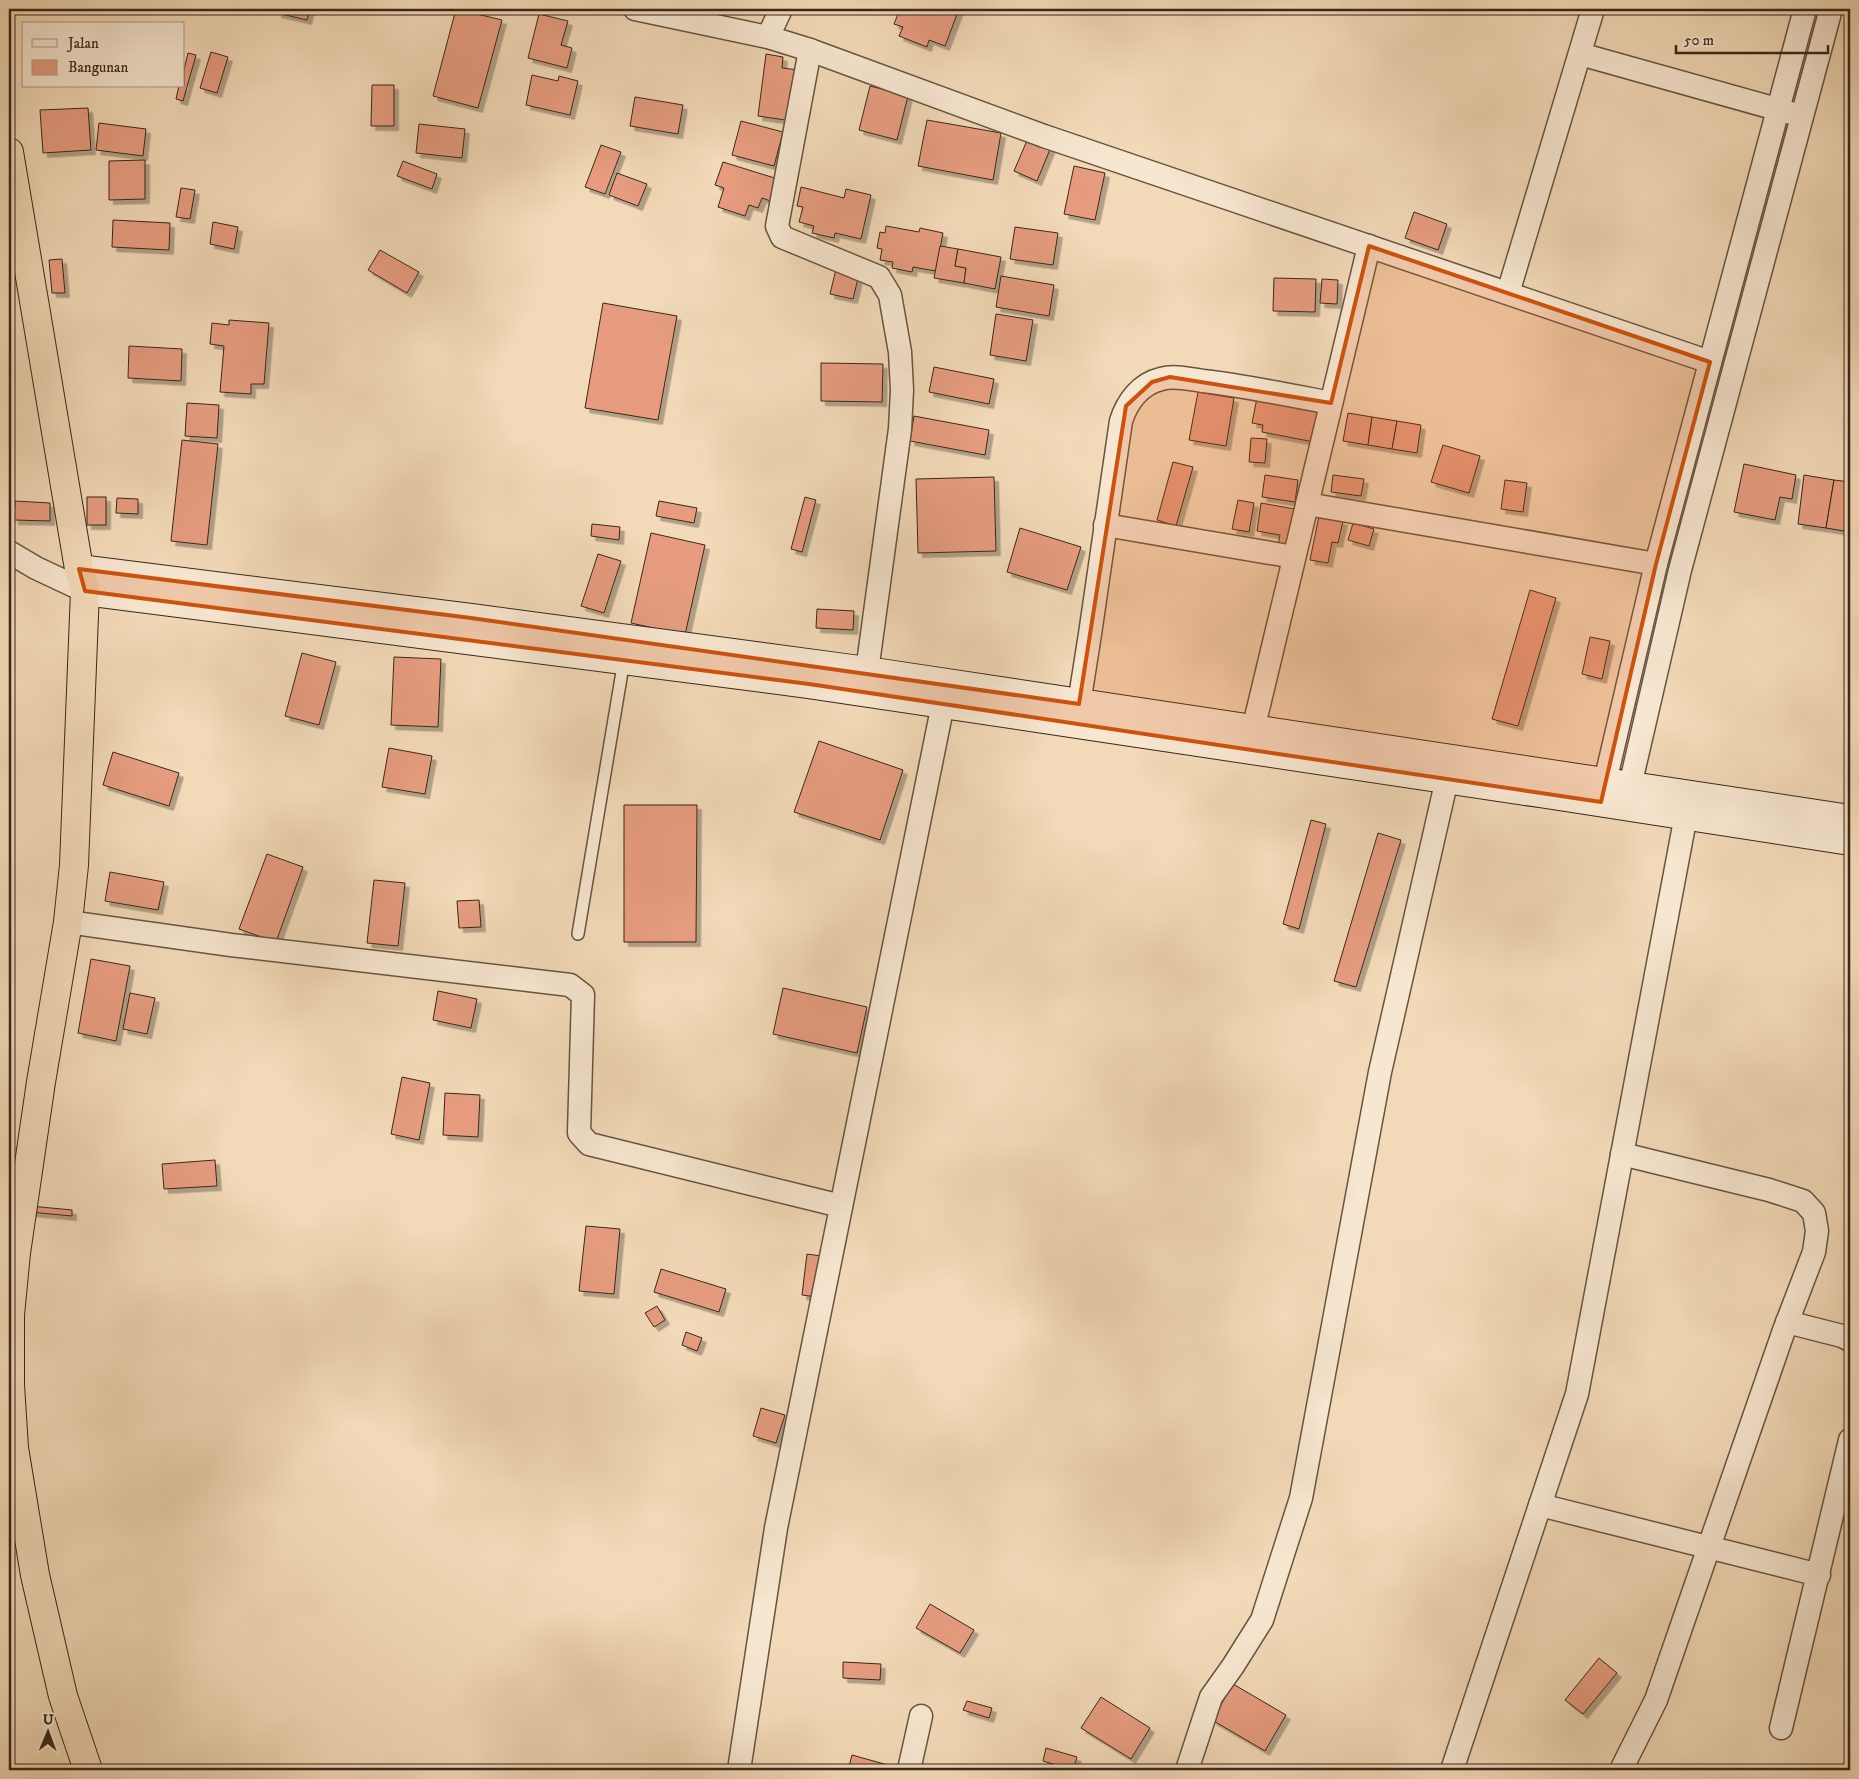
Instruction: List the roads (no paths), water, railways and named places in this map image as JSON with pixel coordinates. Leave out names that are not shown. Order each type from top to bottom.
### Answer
[{"type":"highway","points":[[9,152],[82,580],[74,864],[68,922],[21,1209],[10,1315],[10,1385],[14,1448],[35,1575],[63,1696],[88,1770]]},
{"type":"street","points":[[635,9],[768,37],[810,50],[1044,136],[1710,362]]},
{"type":"street","points":[[768,37],[781,9]]},
{"type":"street","points":[[1508,294],[1593,9]]},
{"type":"street","points":[[1615,794],[1656,564],[1805,9]]},
{"type":"street","points":[[1615,794],[1680,570],[1831,9]]},
{"type":"street","points":[[810,50],[777,226],[782,238],[878,277],[890,295],[900,352],[902,390],[900,429],[867,671]]},
{"type":"street","points":[[1580,54],[1801,117]]},
{"type":"street","points":[[1253,730],[1369,246]]},
{"type":"street","points":[[1079,704],[1121,422],[1126,406],[1136,393],[1152,382],[1170,377],[1220,383],[1331,403]]},
{"type":"street","points":[[1307,504],[1656,564]]},
{"type":"street","points":[[1106,525],[1294,558]]},
{"type":"street","points":[[9,552],[36,568],[82,580],[625,649],[867,671],[1253,730],[1615,794],[1686,816],[1850,841]]},
{"type":"street","points":[[625,649],[809,684],[1447,779],[1615,794],[1850,819]]},
{"type":"street","points":[[739,1770],[776,1528],[943,704]]},
{"type":"street","points":[[1187,1770],[1211,1697],[1262,1620],[1301,1498],[1380,1072],[1447,779]]},
{"type":"street","points":[[1452,1770],[1576,1394],[1686,816]]},
{"type":"street","points":[[68,922],[231,946],[570,985],[583,995],[579,1133],[589,1144],[841,1206]]},
{"type":"street","points":[[1621,1770],[1656,1700],[1787,1322],[1814,1252],[1817,1231],[1814,1213],[1803,1201],[1769,1190],[1622,1154]]},
{"type":"street","points":[[1787,1322],[1842,1336],[1850,1340]]},
{"type":"street","points":[[1781,1728],[1850,1440]]},
{"type":"street","points":[[1540,1505],[1819,1575]]},
{"type":"street","points":[[909,1770],[921,1716]]},
{"type":"lane","points":[[578,934],[625,649]]}]
